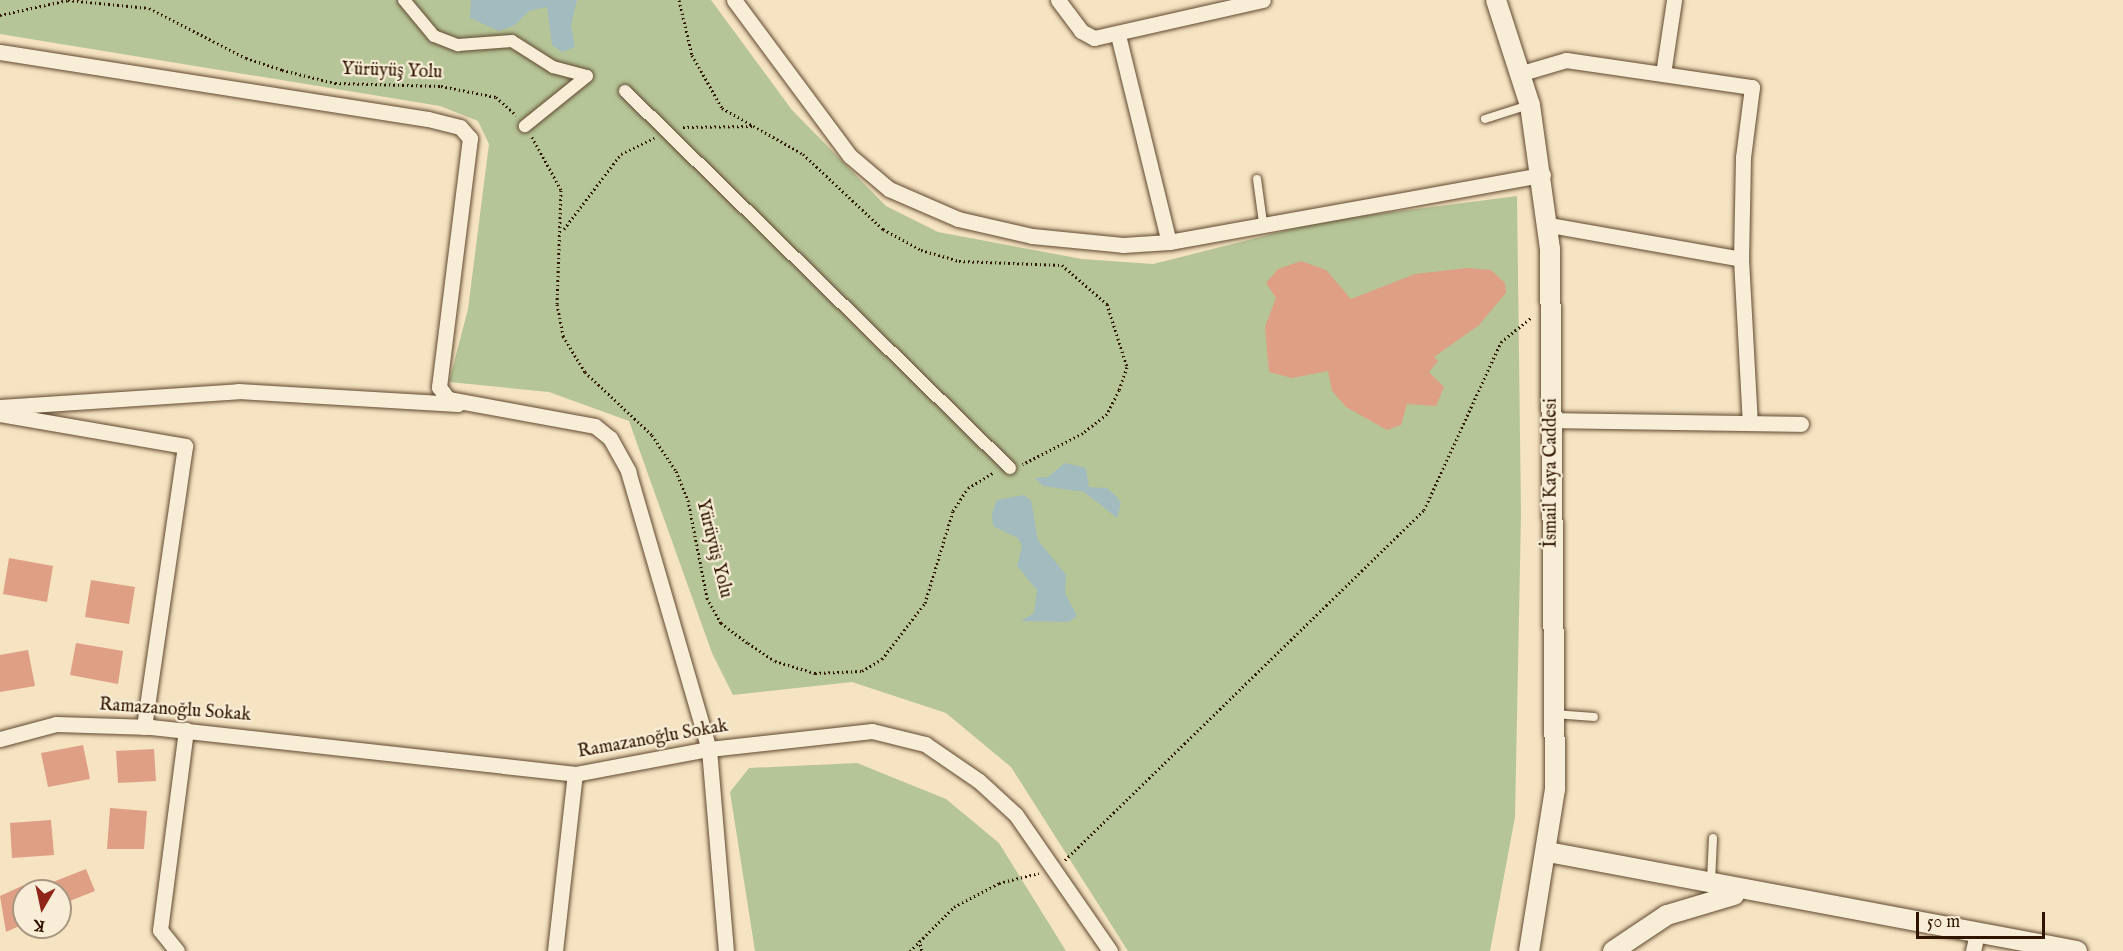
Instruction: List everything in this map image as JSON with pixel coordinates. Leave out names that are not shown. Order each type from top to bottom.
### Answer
[{"type":"street","points":[[404,0],[434,36],[458,45],[512,41],[553,67],[587,76],[525,126]]},
{"type":"street","points":[[734,0],[850,156],[889,189],[958,219],[1032,236],[1123,245],[1169,242],[1263,223],[1543,175]]},
{"type":"street","points":[[1058,0],[1081,31],[1094,38],[1118,35],[1254,1]]},
{"type":"street","name":"İsmail Kaya Caddesi","points":[[1496,0],[1522,73],[1530,105],[1543,175],[1549,225],[1554,714],[1548,852],[1529,951]]},
{"type":"street","points":[[1663,74],[1674,0]]},
{"type":"street","points":[[1118,35],[1169,242]]},
{"type":"street","points":[[0,52],[460,128],[470,138],[437,374],[448,399],[594,426],[610,438],[628,471],[709,749],[726,951]]},
{"type":"street","points":[[1522,73],[1566,60],[1752,87],[1743,157],[1741,259],[1750,423]]},
{"type":"street","points":[[625,91],[1010,468]]},
{"type":"street","points":[[1549,225],[1741,259]]},
{"type":"street","points":[[0,407],[238,391],[478,405]]},
{"type":"street","points":[[0,414],[184,446],[144,727]]},
{"type":"street","points":[[1552,420],[1801,424]]},
{"type":"street","name":"Ramazanoğlu Sokak","points":[[0,739],[56,724],[144,727],[575,774],[709,749],[832,731],[872,731],[925,744],[979,781],[1016,815],[1056,868],[1110,951]]},
{"type":"street","points":[[177,951],[160,930],[186,730]]},
{"type":"street","points":[[555,951],[575,774]]},
{"type":"street","points":[[1548,852],[1754,893],[1975,942],[2077,951]]},
{"type":"street","points":[[1613,951],[1667,915],[1711,898],[1754,893]]},
{"type":"lane","points":[[1485,119],[1530,105]]},
{"type":"lane","points":[[1257,179],[1263,223]]},
{"type":"lane","points":[[1554,714],[1594,717]]},
{"type":"lane","points":[[1711,886],[1713,838]]},
{"type":"path","name":"Yürüyüş Yolu","points":[[0,15],[68,0],[149,8],[246,58],[282,70],[335,83],[441,86],[496,98],[525,126],[561,190],[557,294],[563,336],[585,372],[652,435],[675,471],[688,500],[707,598],[721,623],[776,661],[815,673],[862,671],[882,659],[925,603],[953,511],[968,488],[1010,468],[1046,456],[1107,414],[1127,367],[1107,304],[1062,266],[993,266],[921,250],[883,229],[803,154],[722,108],[704,84],[680,0]]},
{"type":"path","points":[[561,233],[590,188],[621,154],[666,132],[710,123],[755,126]]},
{"type":"path","points":[[910,951],[954,907],[999,883],[1056,868],[1424,510],[1502,342],[1551,300]]},
{"type":"path","points":[[919,940],[922,951]]},
{"type":"green space","points":[[0,0],[711,0],[792,110],[886,206],[938,232],[1082,259],[1153,264],[1324,221],[1517,196],[1521,514],[1515,817],[1490,951],[1128,951],[1011,767],[946,713],[852,682],[733,695],[712,653],[629,421],[549,392],[449,382],[468,309],[489,144],[478,121],[440,106],[0,34]]},
{"type":"green space","points":[[857,763],[946,799],[999,843],[1066,951],[755,951],[730,792],[749,768]]},
{"type":"water","points":[[471,0],[577,0],[571,26],[575,47],[562,52],[552,45],[547,7],[529,11],[515,25],[499,31],[470,18]]},
{"type":"water","points":[[1065,463],[1086,468],[1089,487],[1107,488],[1116,496],[1121,503],[1117,518],[1084,492],[1043,486],[1035,478],[1048,477]]},
{"type":"water","points":[[1023,495],[1031,500],[1038,540],[1066,575],[1065,593],[1077,616],[1069,622],[1021,621],[1034,613],[1037,590],[1017,566],[1022,546],[1018,538],[993,526],[992,513],[997,500]]},
{"type":"building","points":[[1301,261],[1326,270],[1351,299],[1415,274],[1467,268],[1491,270],[1505,283],[1506,293],[1479,325],[1434,357],[1438,361],[1429,372],[1444,387],[1436,406],[1407,404],[1401,425],[1387,430],[1346,407],[1332,391],[1328,371],[1292,378],[1269,372],[1265,327],[1276,298],[1266,283],[1278,269]]},
{"type":"building","points":[[9,558],[53,566],[47,602],[3,594]]},
{"type":"building","points":[[91,580],[135,587],[129,624],[85,617]]},
{"type":"building","points":[[76,643],[123,651],[118,684],[70,675]]},
{"type":"building","points":[[28,650],[35,686],[0,692],[0,655]]},
{"type":"building","points":[[83,745],[90,779],[48,787],[41,753]]},
{"type":"building","points":[[154,749],[156,781],[118,783],[116,751]]},
{"type":"building","points":[[110,808],[147,811],[144,849],[107,849]]},
{"type":"building","points":[[51,820],[54,855],[12,858],[10,823]]},
{"type":"building","points":[[86,869],[95,891],[72,900],[72,879],[61,879]]},
{"type":"building","points":[[12,890],[12,929],[6,932],[0,896]]}]
